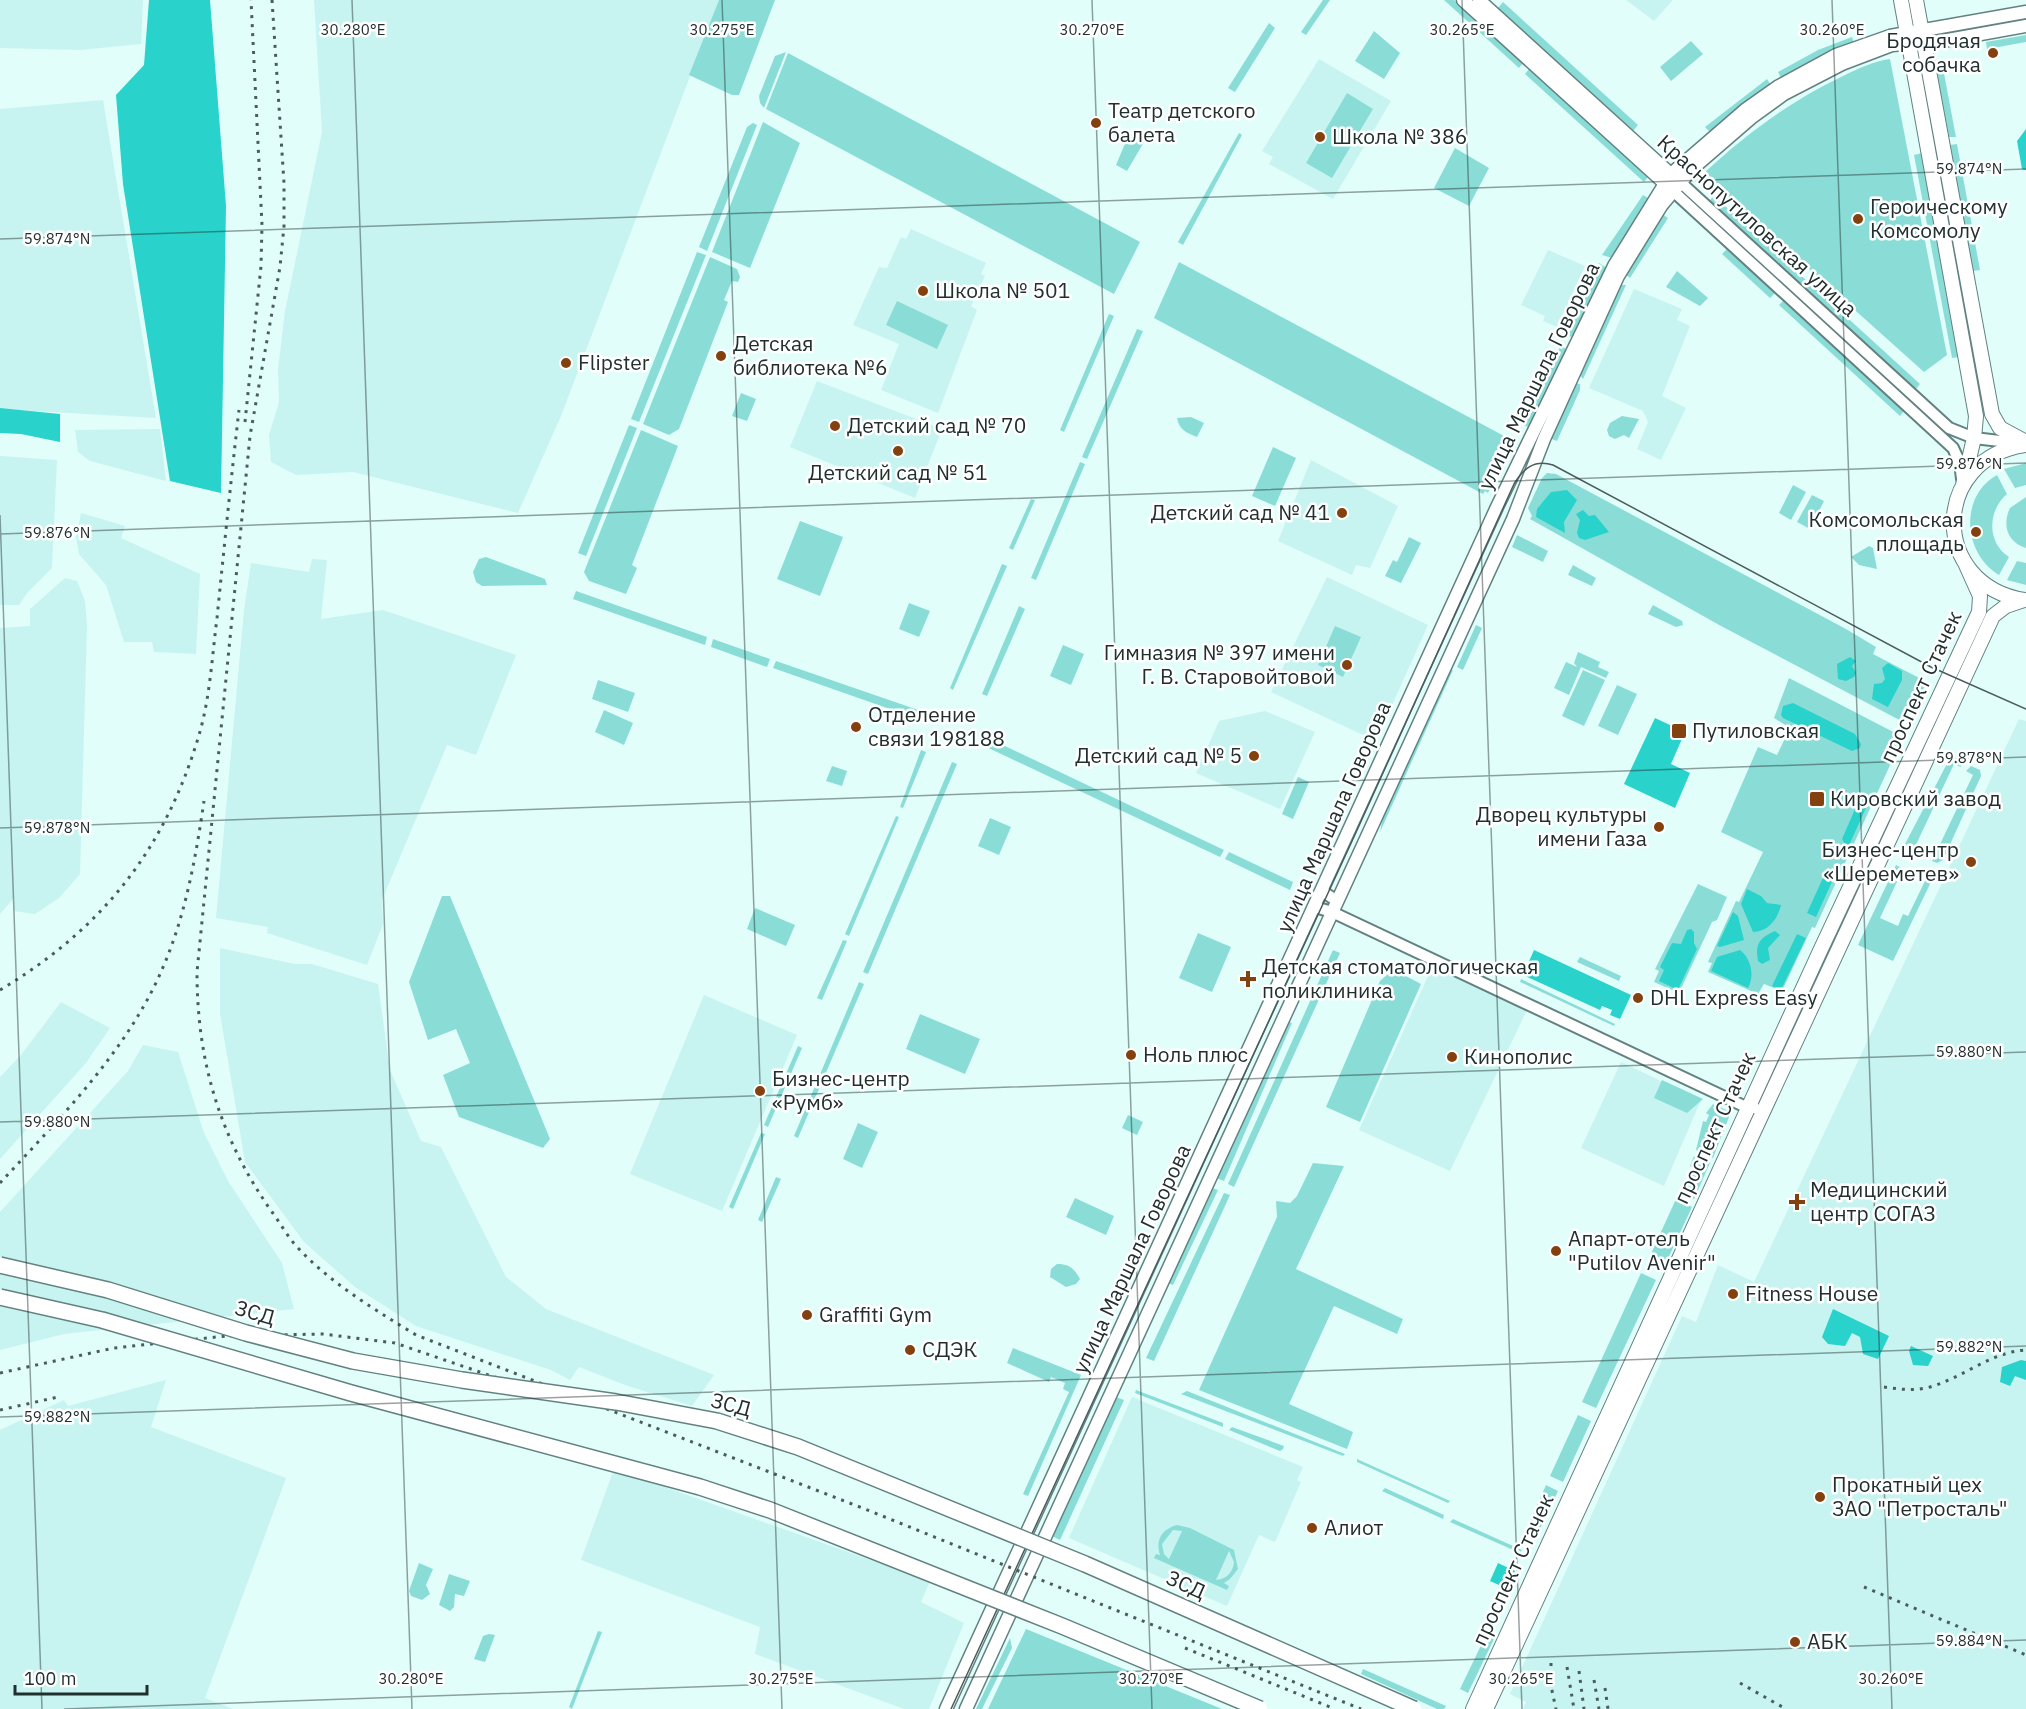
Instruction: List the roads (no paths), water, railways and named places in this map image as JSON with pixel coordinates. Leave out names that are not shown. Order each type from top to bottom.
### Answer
[{"type":"highway","name":"ЗСД","points":[[0,1265],[108,1290],[246,1333],[353,1360],[462,1380],[627,1404],[717,1421],[798,1447],[1096,1568],[1414,1709]]},
{"type":"highway","points":[[0,1297],[102,1320],[351,1393],[710,1490],[770,1510],[1008,1604],[1260,1709]]},
{"type":"main road","name":"Краснопутиловская улица","points":[[1463,0],[1672,183]]},
{"type":"main road","name":"Краснопутиловская улица","points":[[1479,0],[1672,183]]},
{"type":"main road","points":[[1901,0],[1976,416],[1974,438],[1963,485],[1955,505],[1953,522],[1958,548],[1966,565],[1991,589],[2025,600]]},
{"type":"main road","points":[[1916,0],[1992,414],[2000,428],[2026,444]]},
{"type":"main road","points":[[1923,36],[2026,12]]},
{"type":"main road","points":[[1672,183],[1745,110],[1779,86],[1836,56],[1890,36],[1908,38],[2026,26]]},
{"type":"main road","name":"улица Маршала Говорова","points":[[946,1709],[1497,507],[1614,266],[1672,183]]},
{"type":"main road","name":"улица Маршала Говорова","points":[[966,1709],[1513,519],[1544,439],[1618,276],[1672,183]]},
{"type":"main road","points":[[1963,485],[1975,468],[1992,456],[2011,447],[2026,444]]},
{"type":"main road","name":"проспект Стачек","points":[[1473,1709],[1748,1108],[1979,612],[1980,596],[1966,565]]},
{"type":"main road","name":"проспект Стачек","points":[[1486,1709],[1993,616],[2006,606],[2025,600]]},
{"type":"street","name":"Краснопутиловская улица","points":[[1672,183],[1949,428],[1974,438],[2026,444]]},
{"type":"street","name":"Краснопутиловская улица","points":[[1672,183],[1953,448],[1960,463],[1963,485]]},
{"type":"street","points":[[1322,891],[1334,907]]},
{"type":"street","points":[[1315,907],[1334,907],[1748,1108],[1764,1109]]},
{"type":"tram line","points":[[951,1709],[1353,839],[1514,484],[1525,470],[1540,463],[1553,465],[1931,667],[2026,709]]},
{"type":"railway","points":[[245,422],[261,266],[262,225],[251,0]]},
{"type":"railway","points":[[272,0],[284,183],[284,226],[280,267],[250,436],[197,972],[201,1037],[215,1098],[238,1156],[254,1184],[291,1240],[312,1262],[354,1296],[416,1335],[865,1509],[1361,1709]]},
{"type":"railway","points":[[0,990],[69,941],[99,913],[125,883],[148,850],[168,815],[185,776],[203,721],[208,692],[239,410]]},
{"type":"railway","points":[[0,1183],[92,1081],[132,1025],[149,996],[172,945],[184,905],[194,863],[204,801]]},
{"type":"railway","points":[[0,1373],[114,1348],[226,1336],[323,1334],[395,1343],[541,1393]]},
{"type":"railway","points":[[1884,1387],[1910,1390],[1926,1388],[2000,1356],[2026,1350]]},
{"type":"railway","points":[[0,1410],[58,1397]]},
{"type":"railway","points":[[1864,1587],[2026,1655]]},
{"type":"railway","points":[[1185,1648],[1335,1709]]},
{"type":"railway","points":[[1551,1663],[1551,1686],[1556,1709]]},
{"type":"railway","points":[[1567,1667],[1574,1709]]},
{"type":"railway","points":[[1579,1671],[1584,1709]]},
{"type":"railway","points":[[1594,1680],[1599,1709]]},
{"type":"railway","points":[[1740,1683],[1786,1709]]},
{"type":"railway","points":[[1605,1688],[1608,1709]]},
{"type":"place","name":"Бродячая собачка","points":[[1993,53]]},
{"type":"place","name":"Театр детского балета","points":[[1096,123]]},
{"type":"place","name":"Школа № 386","points":[[1320,137]]},
{"type":"place","name":"Героическому Комсомолу","points":[[1858,219]]},
{"type":"place","name":"Школа № 501","points":[[923,291]]},
{"type":"place","name":"Детская библиотека №6","points":[[721,356]]},
{"type":"place","name":"Flipster","points":[[566,363]]},
{"type":"place","name":"Детский сад № 70","points":[[835,426]]},
{"type":"place","name":"Детский сад № 51","points":[[898,451]]},
{"type":"place","name":"Детский сад № 41","points":[[1342,513]]},
{"type":"place","name":"Комсомольская площадь","points":[[1976,532]]},
{"type":"place","name":"Гимназия № 397 имени Г. В. Старовойтовой","points":[[1347,665]]},
{"type":"place","name":"Отделение связи 198188","points":[[856,727]]},
{"type":"place","name":"Путиловская","points":[[1679,731]]},
{"type":"place","name":"Детский сад № 5","points":[[1254,756]]},
{"type":"place","name":"Кировский завод","points":[[1817,799]]},
{"type":"place","name":"Дворец культуры имени Газа","points":[[1659,827]]},
{"type":"place","name":"Бизнес-центр «Шереметев»","points":[[1971,862]]},
{"type":"place","name":"Детская стоматологическая поликлиника","points":[[1248,979]]},
{"type":"place","name":"DHL Express Easy","points":[[1638,998]]},
{"type":"place","name":"Ноль плюс","points":[[1131,1055]]},
{"type":"place","name":"Кинополис","points":[[1452,1057]]},
{"type":"place","name":"Бизнес-центр «Румб»","points":[[760,1091]]},
{"type":"place","name":"Медицинский центр СОГАЗ","points":[[1797,1202]]},
{"type":"place","name":"Апарт-отель \"Putilov Avenir\"","points":[[1556,1251]]},
{"type":"place","name":"Fitness House","points":[[1733,1294]]},
{"type":"place","name":"Graffiti Gym","points":[[807,1315]]},
{"type":"place","name":"СДЭК","points":[[910,1350]]},
{"type":"place","name":"Прокатный цех ЗАО \"Петросталь\"","points":[[1820,1497]]},
{"type":"place","name":"Алиот","points":[[1312,1528]]},
{"type":"place","name":"АБК","points":[[1795,1642]]}]
